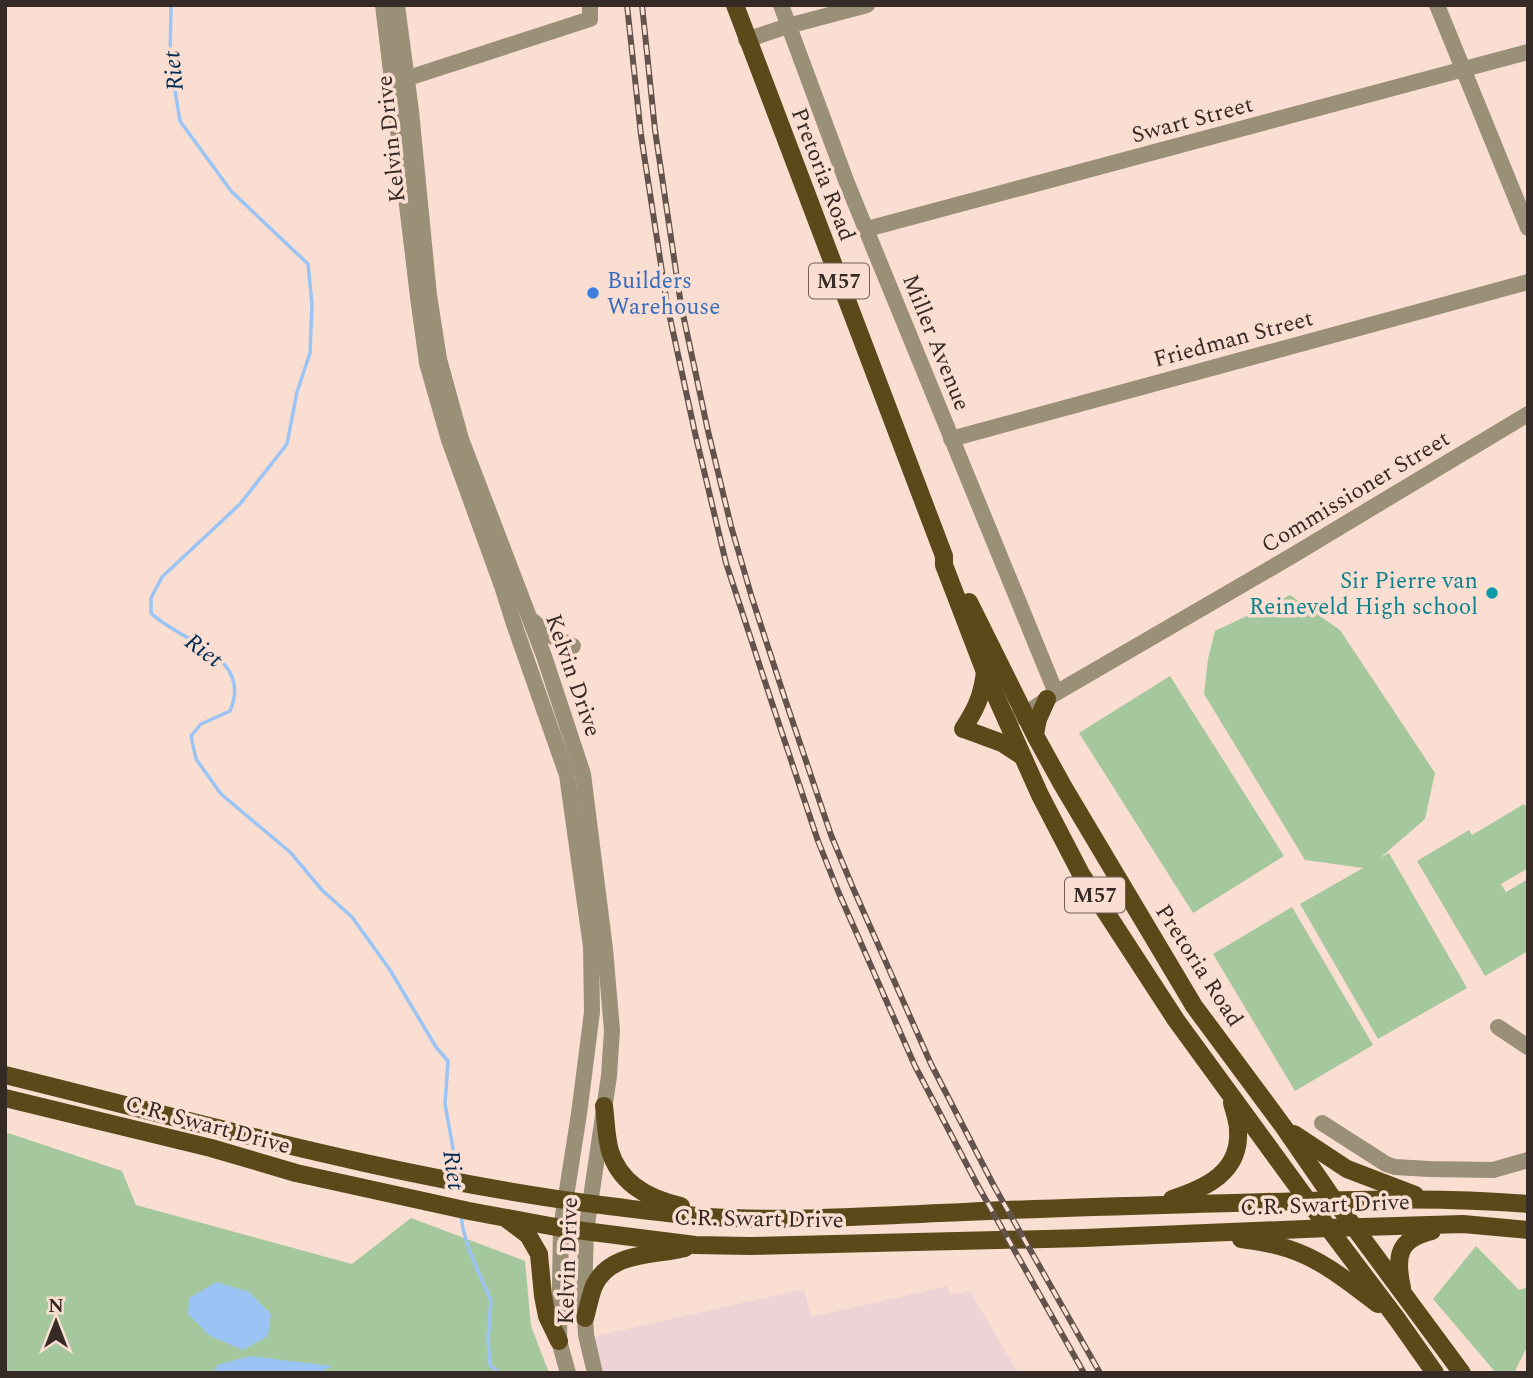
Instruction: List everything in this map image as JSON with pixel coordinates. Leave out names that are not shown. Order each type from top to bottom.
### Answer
[{"type":"main road","name":"Pretoria Road","points":[[735,5],[746,40],[944,556],[944,565],[985,672],[1022,756],[1081,874],[1176,1020],[1435,1373]]},
{"type":"main road","name":"Pretoria Road","points":[[944,556],[950,562],[1035,734],[1108,864],[1194,1006],[1462,1373]]},
{"type":"main road","points":[[985,672],[976,710],[964,729],[1002,743],[1022,756]]},
{"type":"main road","points":[[1035,734],[1038,719],[1051,696]]},
{"type":"main road","name":"C.R. Swart Drive","points":[[5,1075],[467,1185],[564,1201],[677,1214],[815,1219],[1152,1205],[1427,1199],[1528,1205]]},
{"type":"main road","points":[[1152,1205],[1193,1193],[1211,1184],[1233,1160],[1238,1129],[1230,1093]]},
{"type":"main road","name":"C.R. Swart Drive","points":[[5,1098],[211,1148],[296,1173],[469,1211],[561,1228],[695,1245],[1084,1238],[1463,1224],[1528,1230]]},
{"type":"main road","points":[[604,1106],[610,1150],[619,1171],[629,1183],[653,1198],[733,1218]]},
{"type":"main road","points":[[1283,1126],[1347,1169],[1427,1199]]},
{"type":"main road","points":[[505,1218],[528,1235],[539,1254],[547,1316],[559,1341]]},
{"type":"main road","points":[[1403,1292],[1398,1262],[1401,1250],[1407,1242],[1416,1236],[1463,1224]]},
{"type":"main road","points":[[1198,1233],[1291,1249],[1323,1264],[1397,1318]]},
{"type":"main road","points":[[585,1318],[594,1286],[603,1272],[613,1264],[629,1257],[695,1245]]},
{"type":"street","name":"Kelvin Drive","points":[[383,5],[399,81],[439,359],[461,439],[531,619],[583,774],[605,949],[612,1030],[609,1076],[586,1231],[586,1335],[595,1373]]},
{"type":"street","name":"Kelvin Drive","points":[[397,5],[399,81],[428,363],[449,440],[567,775],[591,947],[592,1012],[561,1228],[559,1341],[568,1373]]},
{"type":"street","points":[[399,81],[590,19],[590,5]]},
{"type":"street","name":"Miller Avenue","points":[[781,5],[847,183],[1051,696]]},
{"type":"street","points":[[746,40],[867,5]]},
{"type":"street","points":[[1437,5],[1528,228]]},
{"type":"street","name":"Swart Street","points":[[867,229],[1528,52]]},
{"type":"street","name":"Friedman Street","points":[[951,439],[1528,282]]},
{"type":"street","name":"Commissioner Street","points":[[1006,721],[1025,714],[1051,696],[1528,414]]},
{"type":"street","points":[[531,619],[549,635],[573,646]]},
{"type":"street","points":[[1498,1027],[1528,1047]]},
{"type":"street","points":[[1322,1123],[1395,1167],[1493,1170],[1528,1160]]},
{"type":"shaded area","points":[[948,1286],[950,1295],[970,1291],[1018,1373],[604,1373],[592,1337],[804,1289],[811,1317]]},
{"type":"green space","points":[[1290,595],[1340,630],[1435,773],[1425,819],[1380,858],[1389,853],[1467,988],[1378,1039],[1300,904],[1363,868],[1305,860],[1204,694],[1215,631]]},
{"type":"green space","points":[[1170,676],[1284,856],[1193,913],[1079,733]]},
{"type":"green space","points":[[1524,804],[1528,809],[1528,868],[1501,884],[1506,892],[1528,879],[1528,951],[1485,976],[1417,861],[1469,830],[1472,835]]},
{"type":"green space","points":[[1292,907],[1373,1045],[1295,1091],[1213,954]]},
{"type":"green space","points":[[5,1132],[122,1171],[136,1205],[352,1264],[411,1218],[525,1261],[531,1326],[549,1373],[5,1373]]},
{"type":"green space","points":[[1476,1246],[1519,1290],[1528,1287],[1528,1345],[1514,1373],[1496,1373],[1433,1299]]},
{"type":"water","points":[[217,1282],[249,1292],[271,1314],[268,1336],[243,1350],[210,1336],[188,1314],[189,1298]]},
{"type":"water","points":[[250,1356],[332,1366],[318,1373],[215,1373],[217,1365]]},
{"type":"waterway","name":"Riet","points":[[171,5],[170,60],[180,121],[231,191],[308,264],[312,304],[310,353],[297,392],[287,444],[240,504],[162,577],[151,598],[151,613],[210,652],[223,663],[232,676],[235,692],[230,711],[201,724],[191,736],[196,759],[221,794],[290,852],[322,890],[352,917],[390,970],[436,1047],[448,1061],[445,1104],[457,1177]]},
{"type":"waterway","name":"Riet","points":[[461,1216],[469,1250],[491,1301],[488,1339],[490,1365],[499,1373]]},
{"type":"railway","points":[[627,5],[641,135],[667,304],[695,433],[726,563],[818,841],[915,1066],[978,1186],[1084,1373]]},
{"type":"railway","points":[[642,5],[655,130],[681,305],[731,526],[785,699],[831,835],[931,1064],[994,1186],[1100,1373]]},
{"type":"place","name":"Builders Warehouse","points":[[593,293]]},
{"type":"place","name":"Sir Pierre van Reineveld High school","points":[[1492,593]]}]
